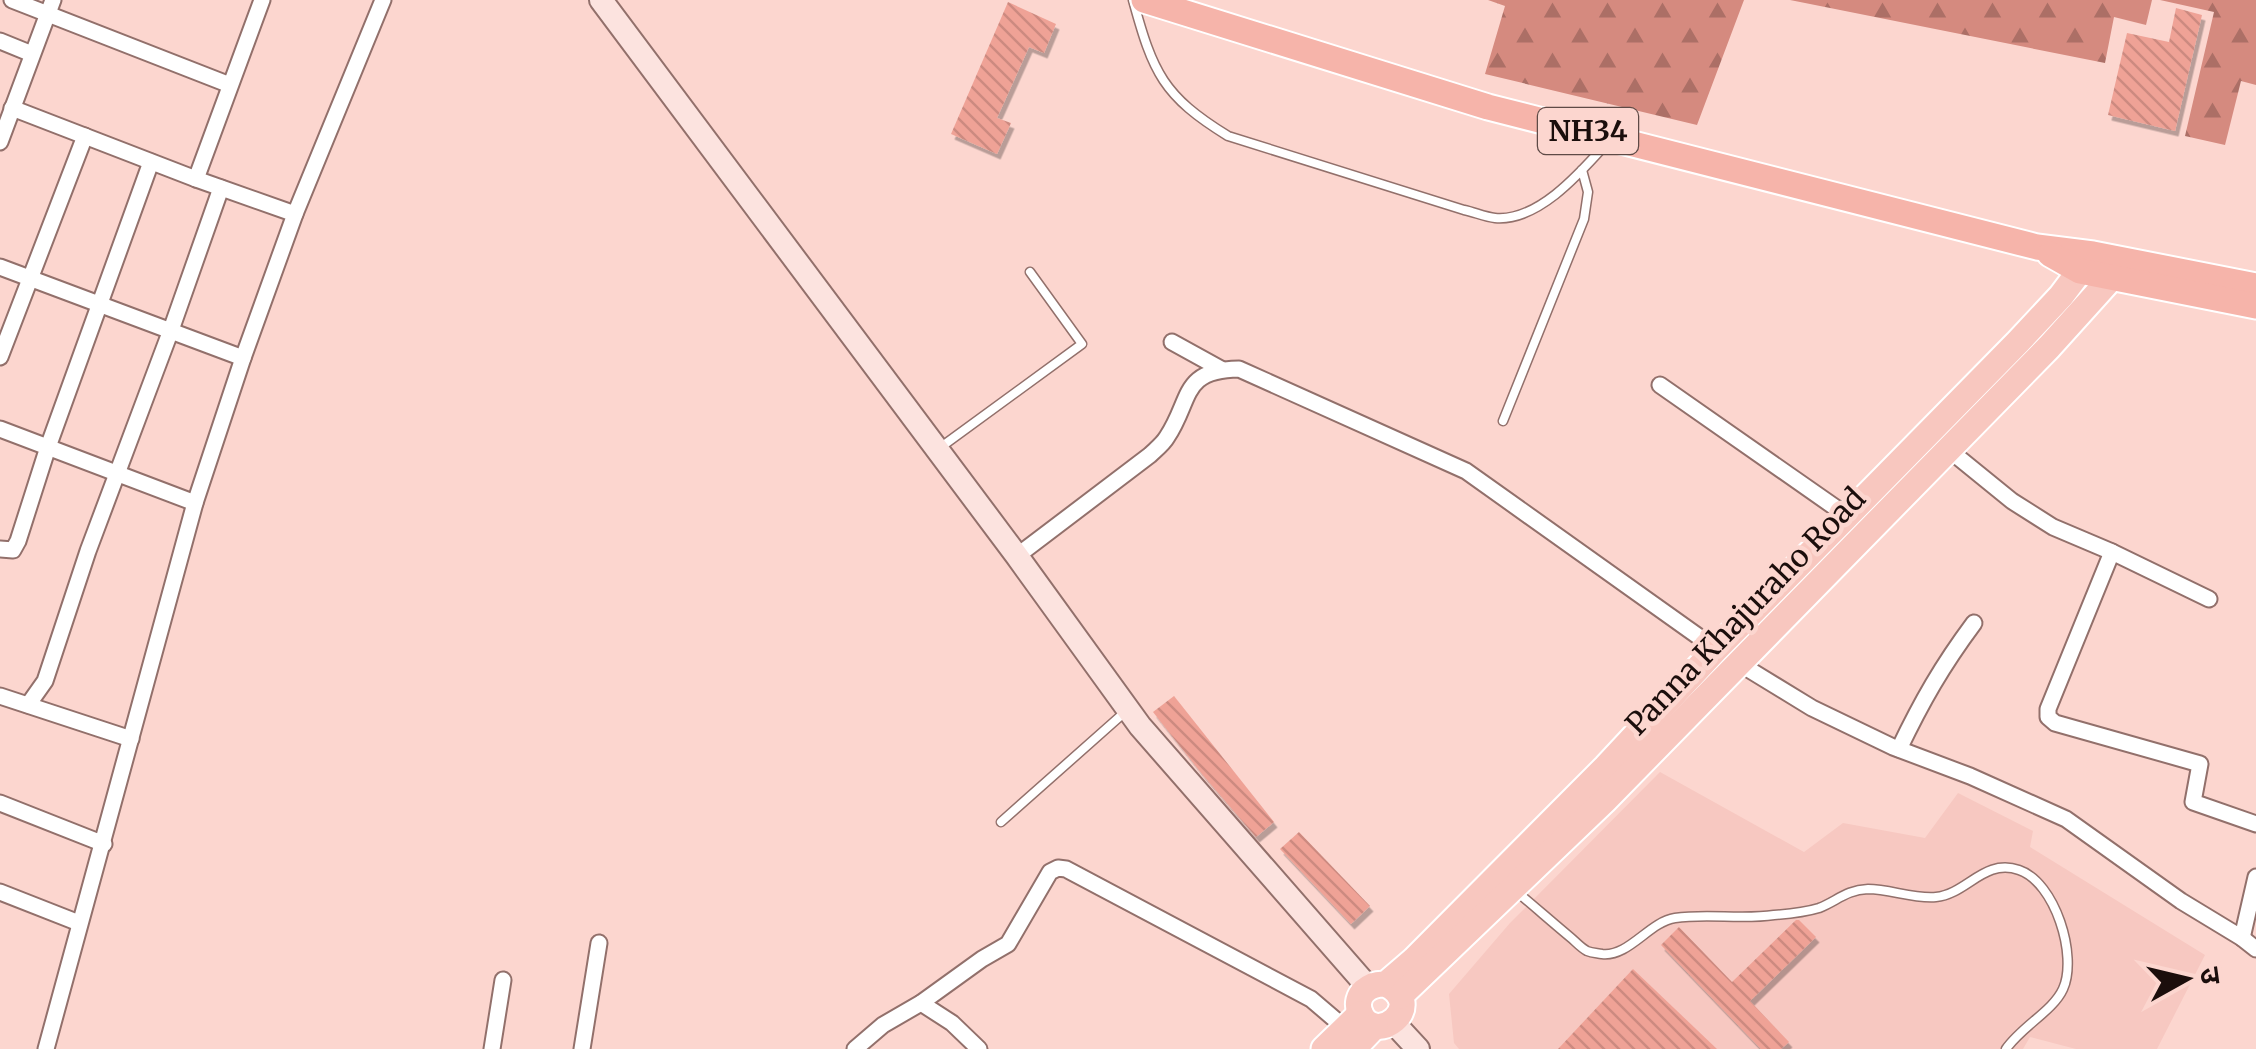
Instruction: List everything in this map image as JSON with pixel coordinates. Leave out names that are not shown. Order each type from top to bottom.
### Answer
[{"type":"highway","name":"NH34","points":[[1144,0],[1488,106],[2256,306]]},
{"type":"highway","name":"NH34","points":[[2119,269],[2256,286]]},
{"type":"main road","points":[[601,0],[1140,726],[1402,1006],[1400,1015],[1324,1049]]},
{"type":"main road","name":"Panna Khajuraho Road","points":[[1385,989],[2018,342],[2086,262]]},
{"type":"main road","name":"Panna Khajuraho Road","points":[[1385,989],[1514,890],[2050,347],[2119,269]]},
{"type":"main road","points":[[1365,1028],[1359,1004],[1361,994],[1385,989]]},
{"type":"main road","points":[[1365,1028],[1418,1049]]},
{"type":"street","points":[[12,0],[50,7],[230,85]]},
{"type":"street","points":[[196,179],[262,0]]},
{"type":"street","points":[[46,1049],[195,503],[295,214],[383,0]]},
{"type":"street","points":[[0,142],[50,7]]},
{"type":"street","points":[[0,41],[32,54]]},
{"type":"street","points":[[12,108],[295,214]]},
{"type":"street","points":[[0,357],[85,136]]},
{"type":"street","points":[[0,549],[13,550],[18,541],[151,162]]},
{"type":"street","points":[[28,705],[45,681],[221,188]]},
{"type":"street","points":[[0,268],[243,358]]},
{"type":"street","points":[[1172,342],[1221,369]]},
{"type":"street","points":[[1017,556],[1150,456],[1167,438],[1198,378],[1221,369],[1239,369],[1466,471],[1716,649]]},
{"type":"street","points":[[1660,385],[1846,515]]},
{"type":"street","points":[[0,429],[195,503]]},
{"type":"street","points":[[1948,449],[2012,501],[2053,527],[2209,599]]},
{"type":"street","points":[[2112,552],[2048,717],[2054,723],[2200,764],[2194,802],[2256,824]]},
{"type":"street","points":[[1899,749],[1926,693],[1974,623]]},
{"type":"street","points":[[1740,664],[1812,708],[2066,819],[2256,949]]},
{"type":"street","points":[[0,696],[132,739]]},
{"type":"street","points":[[0,804],[104,844]]},
{"type":"street","points":[[855,1049],[883,1025],[1008,944],[1050,872],[1058,868],[1365,1028]]},
{"type":"street","points":[[2242,938],[2256,876]]},
{"type":"street","points":[[0,892],[80,923]]},
{"type":"street","points":[[582,1049],[599,943]]},
{"type":"street","points":[[492,1049],[503,980]]},
{"type":"street","points":[[920,1004],[952,1023],[979,1049]]},
{"type":"lane","points":[[1133,0],[1161,80],[1201,119],[1228,136],[1497,218],[1543,204],[1560,192],[1612,137]]},
{"type":"lane","points":[[1503,421],[1584,220],[1588,192],[1582,170]]},
{"type":"lane","points":[[938,450],[1082,344],[1030,272]]},
{"type":"lane","points":[[1001,822],[1129,710]]},
{"type":"lane","points":[[1514,890],[1586,951],[1607,955],[1622,951],[1670,918],[1770,916],[1820,908],[1838,896],[1870,889],[1935,897],[1952,893],[1983,872],[2018,869],[2034,877],[2049,896],[2060,920],[2068,974],[2056,1001],[2016,1035],[2006,1049]]},
{"type":"shaded area","points":[[1660,772],[1804,852],[1843,823],[1925,838],[1958,793],[2033,831],[2030,847],[2205,955],[2157,1049],[2076,1049],[2030,1037],[2023,1049],[1459,1049],[1454,1043],[1449,994],[1510,923]]},
{"type":"green space","points":[[1488,0],[1744,0],[1697,125],[1485,74],[1505,6]]},
{"type":"green space","points":[[1790,0],[2152,0],[2146,25],[2114,17],[2105,63]]},
{"type":"green space","points":[[2160,0],[2256,0],[2256,85],[2241,81],[2225,145],[2185,136],[2214,12]]},
{"type":"building","points":[[1008,2],[1056,24],[1044,53],[1029,47],[997,118],[1011,123],[997,154],[951,134]]},
{"type":"building","points":[[2176,8],[2202,15],[2175,131],[2108,115],[2127,33],[2169,42]]},
{"type":"building","points":[[1174,696],[1274,822],[1256,837],[1153,712]]},
{"type":"building","points":[[1299,832],[1370,906],[1351,924],[1280,849]]},
{"type":"building","points":[[1796,920],[1816,937],[1750,1001],[1789,1042],[1781,1049],[1761,1049],[1661,945],[1679,927],[1732,982]]},
{"type":"building","points":[[1633,969],[1717,1049],[1558,1049]]}]
